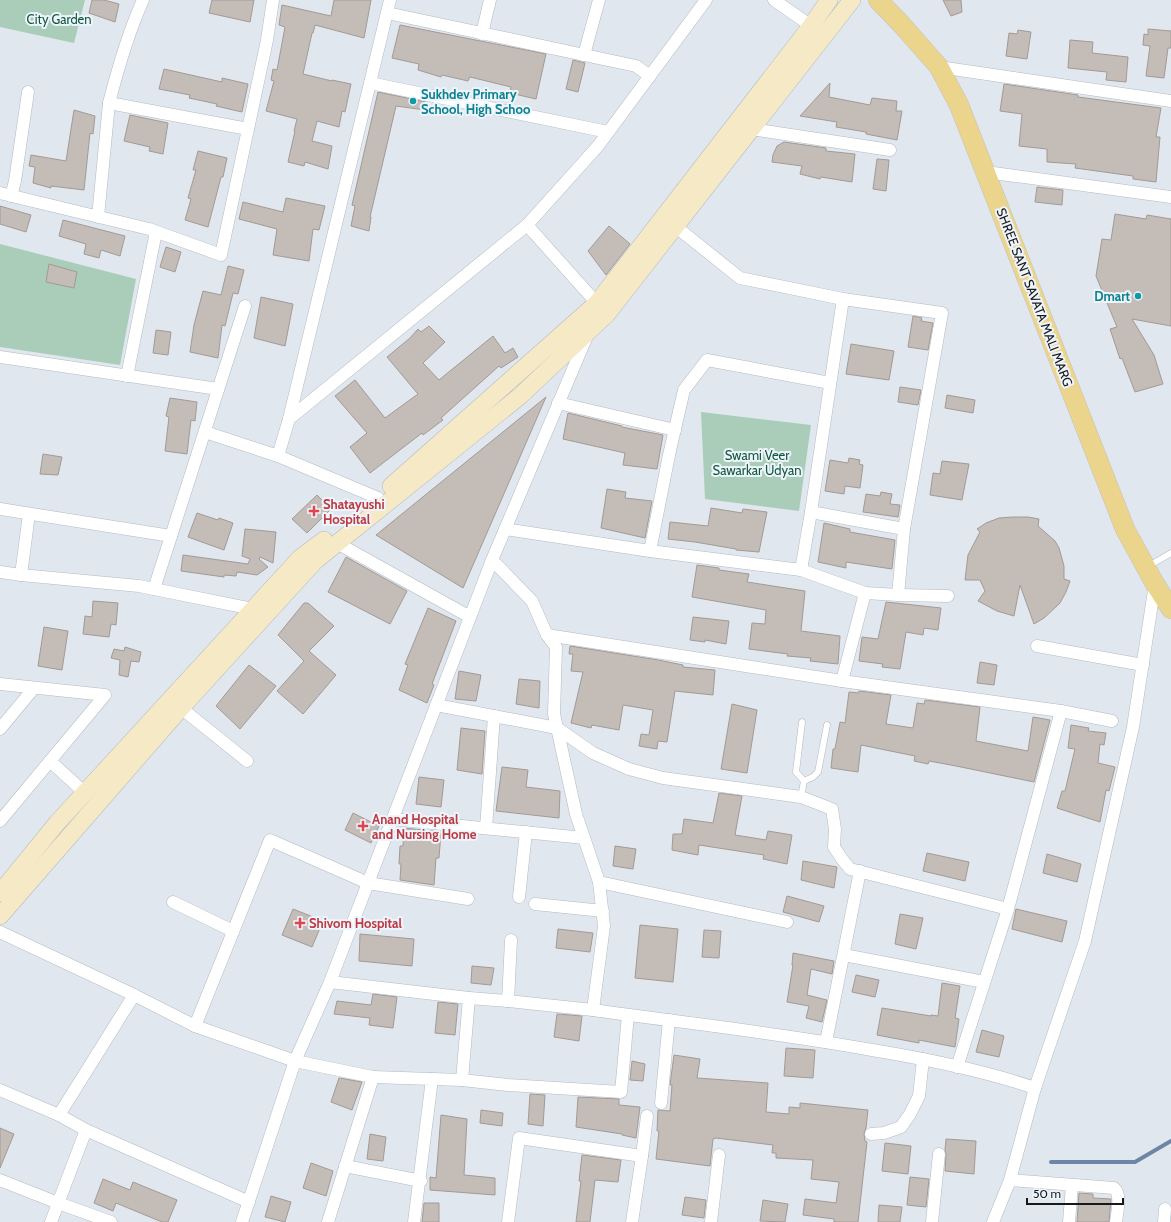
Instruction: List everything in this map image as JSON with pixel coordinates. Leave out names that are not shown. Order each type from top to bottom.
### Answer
[{"type":"main road","points":[[0,916],[181,708],[260,611],[300,558],[378,498],[602,309],[675,226],[751,129],[817,30],[829,0]]},
{"type":"main road","points":[[0,893],[57,823],[260,611],[315,561],[520,396],[588,331],[602,309],[817,30],[852,0]]},
{"type":"main road","name":"SHREE SANT SAVATA MALI MARG","points":[[878,0],[939,67],[959,104],[1126,529],[1150,576],[1171,609]]},
{"type":"street","points":[[98,217],[109,103],[121,58],[143,0]]},
{"type":"street","points":[[28,92],[6,194],[156,232],[221,255],[267,40],[273,0]]},
{"type":"street","points":[[278,456],[289,419],[390,0]]},
{"type":"street","points":[[482,34],[490,0]]},
{"type":"street","points":[[584,55],[599,0]]},
{"type":"street","points":[[289,419],[527,225],[598,146],[706,0]]},
{"type":"street","points":[[774,0],[817,30]]},
{"type":"street","points":[[387,14],[636,66],[650,76]]},
{"type":"street","points":[[939,67],[1171,101]]},
{"type":"street","points":[[370,83],[608,132]]},
{"type":"street","points":[[109,103],[248,129]]},
{"type":"street","points":[[751,129],[890,150]]},
{"type":"street","points":[[986,172],[1171,197]]},
{"type":"street","points":[[527,225],[602,309]]},
{"type":"street","points":[[675,226],[740,278],[843,299],[942,313],[904,529],[898,595]]},
{"type":"street","points":[[127,376],[156,232]]},
{"type":"street","points":[[801,570],[843,299]]},
{"type":"street","points":[[154,589],[245,306]]},
{"type":"street","points":[[242,1222],[295,1061],[330,982],[492,560],[588,331]]},
{"type":"street","points":[[0,358],[218,389]]},
{"type":"street","points":[[650,551],[684,390],[707,360],[830,383]]},
{"type":"street","points":[[558,404],[675,430]]},
{"type":"street","points":[[204,432],[278,456],[378,498]]},
{"type":"street","points":[[0,509],[171,536]]},
{"type":"street","points":[[811,512],[904,529]]},
{"type":"street","points":[[21,575],[30,514]]},
{"type":"street","points":[[505,529],[650,551],[801,570],[865,593],[948,596]]},
{"type":"street","points":[[337,543],[470,617]]},
{"type":"street","points":[[492,560],[532,600],[547,635],[556,647],[554,714],[576,814],[599,882],[603,911],[604,926],[593,1010]]},
{"type":"street","points":[[0,572],[138,586],[260,611]]},
{"type":"street","points":[[993,1222],[1010,1180],[1034,1088],[1085,940],[1133,727],[1143,665],[1150,576]]},
{"type":"street","points":[[842,681],[865,593]]},
{"type":"street","points":[[547,635],[842,681],[1061,711],[1112,721]]},
{"type":"street","points":[[1037,646],[1143,665]]},
{"type":"street","points":[[0,684],[105,695],[0,821]]},
{"type":"street","points":[[0,729],[34,688]]},
{"type":"street","points":[[436,705],[557,728],[593,753],[636,771],[663,778],[801,797],[832,809],[835,829],[834,847],[850,869],[1008,909]]},
{"type":"street","points":[[181,708],[247,761]]},
{"type":"street","points":[[957,1067],[1008,909],[1043,783],[1061,711]]},
{"type":"street","points":[[486,828],[494,716]]},
{"type":"street","points":[[50,760],[85,793]]},
{"type":"street","points":[[392,819],[584,838]]},
{"type":"street","points":[[518,897],[526,832]]},
{"type":"street","points":[[196,1026],[270,840],[368,883],[468,900]]},
{"type":"street","points":[[826,1042],[860,871]]},
{"type":"street","points":[[599,882],[787,922]]},
{"type":"street","points":[[173,902],[234,931]]},
{"type":"street","points":[[535,904],[603,911]]},
{"type":"street","points":[[0,932],[196,1026],[295,1061],[373,1077],[462,1080],[508,1085],[620,1092],[628,1015]]},
{"type":"street","points":[[508,1001],[511,940]]},
{"type":"street","points":[[844,955],[984,982]]},
{"type":"street","points":[[330,982],[593,1010],[826,1042],[923,1059],[1008,1079],[1034,1088]]},
{"type":"street","points":[[60,1115],[134,995]]},
{"type":"street","points":[[462,1080],[469,998]]},
{"type":"street","points":[[661,1103],[669,1020]]},
{"type":"street","points":[[871,1134],[884,1133],[901,1127],[910,1114],[919,1096],[923,1059]]},
{"type":"street","points":[[328,1222],[373,1077]]},
{"type":"street","points":[[414,1222],[421,1180],[432,1080]]},
{"type":"street","points":[[0,1090],[60,1115],[86,1130],[249,1202]]},
{"type":"street","points":[[632,1222],[648,1116]]},
{"type":"street","points":[[51,1222],[86,1130]]},
{"type":"street","points":[[508,1222],[519,1138],[642,1156]]},
{"type":"street","points":[[932,1222],[939,1154]]},
{"type":"street","points":[[711,1222],[719,1155]]},
{"type":"street","points":[[345,1166],[421,1180]]},
{"type":"street","points":[[0,1180],[111,1222]]},
{"type":"street","points":[[1010,1180],[1110,1187],[1116,1190],[1118,1194],[1116,1222]]},
{"type":"street","points":[[1069,1222],[1072,1185]]},
{"type":"street","points":[[1164,1222],[1165,1209]]},
{"type":"lane","points":[[1150,576],[1171,553]]},
{"type":"lane","points":[[802,722],[796,772],[804,781]]},
{"type":"lane","points":[[804,781],[813,777],[818,772],[827,725]]},
{"type":"lane","points":[[801,797],[804,781]]},
{"type":"green space","name":"City Garden","points":[[0,0],[85,0],[74,43],[0,27]]},
{"type":"green space","points":[[0,244],[136,279],[120,365],[0,347]]},
{"type":"green space","name":"Swami Veer Sawarkar Udyan","points":[[701,412],[811,425],[799,511],[705,499]]},
{"type":"building","points":[[92,0],[104,0],[119,4],[115,22],[89,13]]},
{"type":"building","points":[[212,0],[254,0],[250,22],[209,13]]},
{"type":"building","points":[[334,0],[371,0],[364,38],[315,25],[312,33],[303,74],[351,84],[345,112],[342,111],[339,127],[317,121],[312,141],[332,146],[328,169],[305,162],[304,166],[288,162],[297,119],[266,111],[274,81],[271,80],[273,69],[277,70],[285,27],[279,25],[282,5],[331,16]]},
{"type":"building","points":[[943,0],[961,0],[962,12],[951,16]]},
{"type":"building","points":[[400,25],[546,54],[536,99],[510,93],[511,87],[470,77],[468,81],[442,75],[441,77],[418,70],[419,64],[392,58]]},
{"type":"building","points":[[1148,29],[1171,31],[1171,48],[1168,48],[1164,78],[1146,76],[1150,46],[1143,45],[1144,34],[1148,35]]},
{"type":"building","points":[[1018,30],[1031,32],[1027,59],[1006,56],[1009,33],[1017,34]]},
{"type":"building","points":[[1070,40],[1093,42],[1092,53],[1128,57],[1126,82],[1106,80],[1107,72],[1068,68]]},
{"type":"building","points":[[573,60],[585,63],[578,92],[566,89]]},
{"type":"building","points":[[164,69],[222,82],[222,78],[248,84],[242,112],[216,106],[217,104],[189,98],[190,95],[159,89]]},
{"type":"building","points":[[830,83],[829,97],[870,105],[872,98],[897,101],[896,111],[902,111],[897,140],[866,134],[866,132],[836,127],[837,122],[800,116]]},
{"type":"building","points":[[1004,84],[1078,95],[1078,97],[1161,108],[1156,137],[1160,137],[1156,182],[1133,179],[1133,176],[1075,168],[1076,164],[1047,162],[1047,149],[1019,146],[1022,114],[1000,111]]},
{"type":"building","points":[[378,92],[426,102],[425,110],[396,106],[370,217],[369,231],[351,226],[355,206],[352,205]]},
{"type":"building","points":[[74,110],[95,116],[93,134],[90,133],[84,190],[51,186],[51,188],[33,183],[35,167],[29,166],[31,155],[66,161]]},
{"type":"building","points":[[130,115],[168,123],[163,154],[149,151],[150,147],[124,141]]},
{"type":"building","points":[[784,142],[826,148],[826,151],[855,154],[852,182],[821,177],[820,179],[800,174],[802,166],[772,162],[777,146]]},
{"type":"building","points":[[198,151],[227,158],[208,227],[185,220],[191,199],[188,198],[196,170],[193,170]]},
{"type":"building","points":[[877,159],[889,160],[886,191],[873,189]]},
{"type":"building","points":[[1037,187],[1063,190],[1062,205],[1035,202]]},
{"type":"building","points":[[286,198],[325,206],[319,230],[313,229],[309,261],[273,255],[277,229],[239,219],[243,202],[283,212]]},
{"type":"building","points":[[0,206],[31,215],[26,232],[0,224]]},
{"type":"building","points":[[1115,214],[1146,219],[1147,215],[1171,219],[1171,326],[1132,319],[1154,355],[1163,384],[1135,392],[1122,358],[1120,359],[1110,329],[1117,327],[1096,276],[1102,239],[1111,240]]},
{"type":"building","points":[[63,220],[125,236],[120,256],[101,250],[99,258],[84,254],[86,244],[59,236]]},
{"type":"building","points":[[609,226],[630,244],[606,275],[588,251]]},
{"type":"building","points":[[166,247],[181,252],[175,272],[160,267]]},
{"type":"building","points":[[49,264],[77,272],[74,288],[46,282]]},
{"type":"building","points":[[228,266],[244,270],[238,294],[233,293],[225,326],[222,325],[218,358],[190,352],[194,325],[203,291],[221,295]]},
{"type":"building","points":[[261,297],[293,304],[285,346],[254,338]]},
{"type":"building","points":[[913,316],[922,318],[921,321],[933,323],[928,350],[908,347]]},
{"type":"building","points":[[429,326],[445,342],[423,363],[439,380],[493,336],[505,353],[513,348],[518,357],[501,368],[499,366],[441,418],[443,420],[423,435],[422,433],[370,473],[350,447],[367,433],[335,396],[355,380],[385,418],[418,394],[387,357],[410,338],[418,329],[421,332]]},
{"type":"building","points":[[156,330],[171,332],[168,355],[153,353]]},
{"type":"building","points":[[851,344],[894,351],[889,380],[846,374]]},
{"type":"building","points":[[900,387],[921,390],[918,405],[898,402]]},
{"type":"building","points":[[947,395],[975,400],[973,413],[945,408]]},
{"type":"building","points":[[546,397],[463,588],[376,535]]},
{"type":"building","points":[[170,398],[197,402],[195,421],[191,420],[187,454],[165,451],[169,417],[166,416]]},
{"type":"building","points":[[568,413],[622,427],[663,435],[657,469],[623,465],[625,453],[563,439]]},
{"type":"building","points":[[43,454],[62,457],[58,475],[40,474]]},
{"type":"building","points":[[849,458],[860,460],[859,464],[863,465],[860,488],[845,486],[844,494],[825,491],[830,460],[848,463]]},
{"type":"building","points":[[942,461],[969,464],[962,500],[930,495],[933,473],[940,474]]},
{"type":"building","points":[[607,489],[626,492],[625,498],[652,501],[645,538],[601,528]]},
{"type":"building","points":[[881,492],[892,494],[890,504],[900,505],[898,517],[863,512],[866,494],[880,496]]},
{"type":"building","points":[[317,495],[331,509],[307,533],[292,519]]},
{"type":"building","points":[[711,508],[742,513],[743,509],[767,512],[759,552],[736,550],[695,542],[668,539],[670,522],[708,526]]},
{"type":"building","points":[[197,513],[233,523],[224,550],[188,537]]},
{"type":"building","points":[[1013,517],[1039,519],[1038,526],[1055,541],[1059,548],[1064,566],[1064,579],[1070,581],[1060,603],[1044,618],[1034,624],[1020,585],[1014,616],[997,611],[978,601],[985,591],[980,580],[965,580],[968,555],[980,532],[977,529],[986,523],[999,518]]},
{"type":"building","points":[[824,523],[850,529],[850,532],[895,540],[892,569],[846,562],[846,568],[818,562]]},
{"type":"building","points":[[245,529],[276,532],[273,563],[260,557],[259,559],[268,567],[257,575],[237,572],[236,576],[224,575],[224,577],[181,571],[183,555],[248,564],[250,559],[242,556]]},
{"type":"building","points":[[346,557],[407,591],[390,624],[328,592]]},
{"type":"building","points":[[697,565],[749,574],[747,582],[805,591],[801,631],[840,636],[838,664],[810,661],[811,658],[787,656],[788,654],[749,649],[752,623],[765,624],[766,610],[692,597]]},
{"type":"building","points":[[93,601],[118,603],[116,625],[111,624],[109,637],[83,634],[85,616],[92,617]]},
{"type":"building","points":[[886,602],[941,608],[938,630],[924,628],[923,635],[906,632],[900,669],[882,667],[883,664],[859,661],[862,637],[878,639]]},
{"type":"building","points":[[304,603],[308,603],[334,626],[309,651],[336,675],[303,714],[277,691],[304,661],[278,635]]},
{"type":"building","points":[[428,608],[456,621],[432,684],[434,685],[427,703],[399,690],[408,665],[405,664]]},
{"type":"building","points":[[693,617],[729,621],[726,644],[705,640],[705,642],[690,640]]},
{"type":"building","points":[[44,627],[68,631],[62,670],[38,666]]},
{"type":"building","points":[[570,646],[658,660],[683,665],[683,667],[715,670],[713,695],[675,691],[667,742],[658,741],[657,749],[639,746],[641,734],[649,735],[653,710],[623,705],[619,730],[592,725],[591,728],[571,723],[583,672],[571,671],[573,654],[569,654]]},
{"type":"building","points":[[125,647],[141,652],[139,662],[131,661],[128,677],[119,675],[120,660],[111,658],[114,649],[124,651]]},
{"type":"building","points":[[980,662],[997,665],[994,685],[977,683]]},
{"type":"building","points":[[249,665],[276,686],[240,729],[216,706]]},
{"type":"building","points":[[459,671],[481,675],[476,701],[455,699]]},
{"type":"building","points":[[519,679],[540,681],[539,708],[516,704]]},
{"type":"building","points":[[859,691],[891,695],[886,724],[913,728],[917,703],[924,704],[925,700],[980,707],[976,741],[1028,751],[1033,717],[1050,720],[1034,782],[929,761],[928,764],[914,761],[915,756],[861,745],[858,772],[831,768],[833,749],[835,749],[840,722],[845,723],[849,692],[858,693]]},
{"type":"building","points":[[732,704],[757,710],[747,773],[721,769]]},
{"type":"building","points":[[1071,725],[1089,728],[1088,731],[1106,733],[1104,745],[1100,744],[1098,763],[1115,767],[1109,791],[1106,790],[1100,822],[1057,808],[1062,791],[1065,791],[1075,749],[1068,748]]},
{"type":"building","points":[[461,728],[485,731],[482,774],[457,770]]},
{"type":"building","points":[[502,767],[528,770],[526,787],[560,791],[559,818],[496,811]]},
{"type":"building","points":[[419,777],[444,780],[441,807],[416,804]]},
{"type":"building","points":[[719,793],[742,796],[735,835],[766,840],[768,831],[792,835],[787,864],[763,859],[764,855],[699,845],[698,855],[672,850],[673,834],[682,834],[684,819],[713,823]]},
{"type":"building","points":[[353,813],[379,826],[371,843],[345,830]]},
{"type":"building","points":[[404,828],[441,832],[439,858],[436,858],[434,885],[400,880],[400,846],[403,846]]},
{"type":"building","points":[[615,846],[636,849],[633,869],[613,866]]},
{"type":"building","points":[[927,853],[969,862],[965,881],[923,871]]},
{"type":"building","points":[[1047,854],[1081,864],[1077,882],[1043,873]]},
{"type":"building","points":[[803,861],[837,867],[834,888],[801,880]]},
{"type":"building","points":[[787,896],[824,906],[819,922],[783,912]]},
{"type":"building","points":[[293,909],[323,921],[312,947],[282,935]]},
{"type":"building","points":[[1016,909],[1067,921],[1062,942],[1012,929]]},
{"type":"building","points":[[900,914],[923,918],[916,949],[895,944]]},
{"type":"building","points":[[640,925],[678,929],[673,982],[635,978]]},
{"type":"building","points":[[558,929],[593,933],[590,952],[556,948]]},
{"type":"building","points":[[704,930],[721,931],[719,958],[702,957]]},
{"type":"building","points":[[360,934],[414,939],[412,966],[359,961]]},
{"type":"building","points":[[793,953],[834,961],[832,974],[811,969],[807,995],[827,1000],[822,1022],[806,1018],[809,1006],[787,1002],[793,965]]},
{"type":"building","points":[[472,966],[494,968],[491,985],[471,983]]},
{"type":"building","points":[[856,975],[879,980],[875,997],[852,992]]},
{"type":"building","points":[[942,983],[960,986],[955,1018],[959,1019],[955,1047],[919,1040],[919,1043],[877,1035],[882,1008],[938,1016]]},
{"type":"building","points":[[373,994],[397,997],[393,1028],[369,1025],[370,1018],[334,1014],[337,1001],[371,1005]]},
{"type":"building","points":[[438,1002],[458,1004],[455,1035],[435,1033]]},
{"type":"building","points":[[557,1014],[582,1016],[579,1041],[554,1037]]},
{"type":"building","points":[[982,1030],[1004,1036],[999,1057],[976,1052]]},
{"type":"building","points":[[786,1048],[815,1050],[813,1078],[784,1076]]},
{"type":"building","points":[[674,1055],[700,1059],[697,1078],[768,1083],[766,1112],[789,1114],[789,1107],[800,1108],[800,1103],[868,1110],[864,1134],[865,1141],[867,1142],[858,1222],[834,1222],[834,1219],[803,1215],[805,1199],[836,1203],[839,1182],[811,1179],[813,1160],[776,1158],[776,1153],[772,1153],[773,1145],[716,1138],[713,1139],[710,1166],[656,1159],[659,1131],[657,1131],[658,1110],[670,1111],[672,1085],[670,1085]]},
{"type":"building","points":[[632,1061],[645,1064],[643,1081],[630,1080]]},
{"type":"building","points":[[339,1078],[362,1082],[352,1110],[331,1102]]},
{"type":"building","points":[[530,1094],[545,1095],[543,1126],[528,1124]]},
{"type":"building","points":[[578,1097],[619,1099],[619,1105],[640,1107],[636,1138],[622,1134],[576,1127]]},
{"type":"building","points":[[481,1110],[503,1113],[502,1126],[480,1123]]},
{"type":"building","points":[[441,1115],[467,1119],[464,1175],[495,1178],[495,1195],[430,1190],[430,1177],[436,1178]]},
{"type":"building","points":[[0,1128],[14,1134],[0,1168]]},
{"type":"building","points":[[370,1134],[386,1137],[383,1161],[367,1159]]},
{"type":"building","points":[[946,1139],[976,1141],[974,1174],[945,1171]]},
{"type":"building","points":[[885,1143],[911,1146],[908,1174],[882,1171]]},
{"type":"building","points":[[582,1155],[621,1160],[618,1182],[595,1180],[590,1222],[576,1222],[581,1181],[579,1181]]},
{"type":"building","points":[[311,1163],[333,1171],[326,1196],[303,1188]]},
{"type":"building","points":[[910,1177],[929,1179],[926,1207],[907,1205]]},
{"type":"building","points":[[103,1179],[130,1190],[133,1182],[177,1200],[168,1222],[162,1222],[116,1203],[113,1211],[94,1203]]},
{"type":"building","points":[[1079,1193],[1093,1194],[1093,1198],[1111,1199],[1109,1222],[1077,1222]]},
{"type":"building","points":[[271,1196],[291,1202],[285,1222],[265,1217]]},
{"type":"building","points":[[685,1197],[706,1200],[704,1218],[682,1215]]},
{"type":"building","points":[[763,1200],[788,1204],[785,1222],[760,1221]]},
{"type":"building","points":[[424,1203],[439,1203],[439,1222],[422,1222]]},
{"type":"building","points":[[879,1205],[902,1207],[900,1222],[878,1222]]},
{"type":"waterway","points":[[1051,1162],[1135,1162],[1171,1141]]},
{"type":"place","name":"Sukhdev Primary School, High Schoo","points":[[413,101]]},
{"type":"place","name":"Dmart","points":[[1138,296]]},
{"type":"place","name":"Shatayushi Hospital","points":[[314,511]]},
{"type":"place","name":"Anand Hospital and Nursing Home","points":[[363,826]]},
{"type":"place","name":"Shivom Hospital","points":[[300,923]]}]
